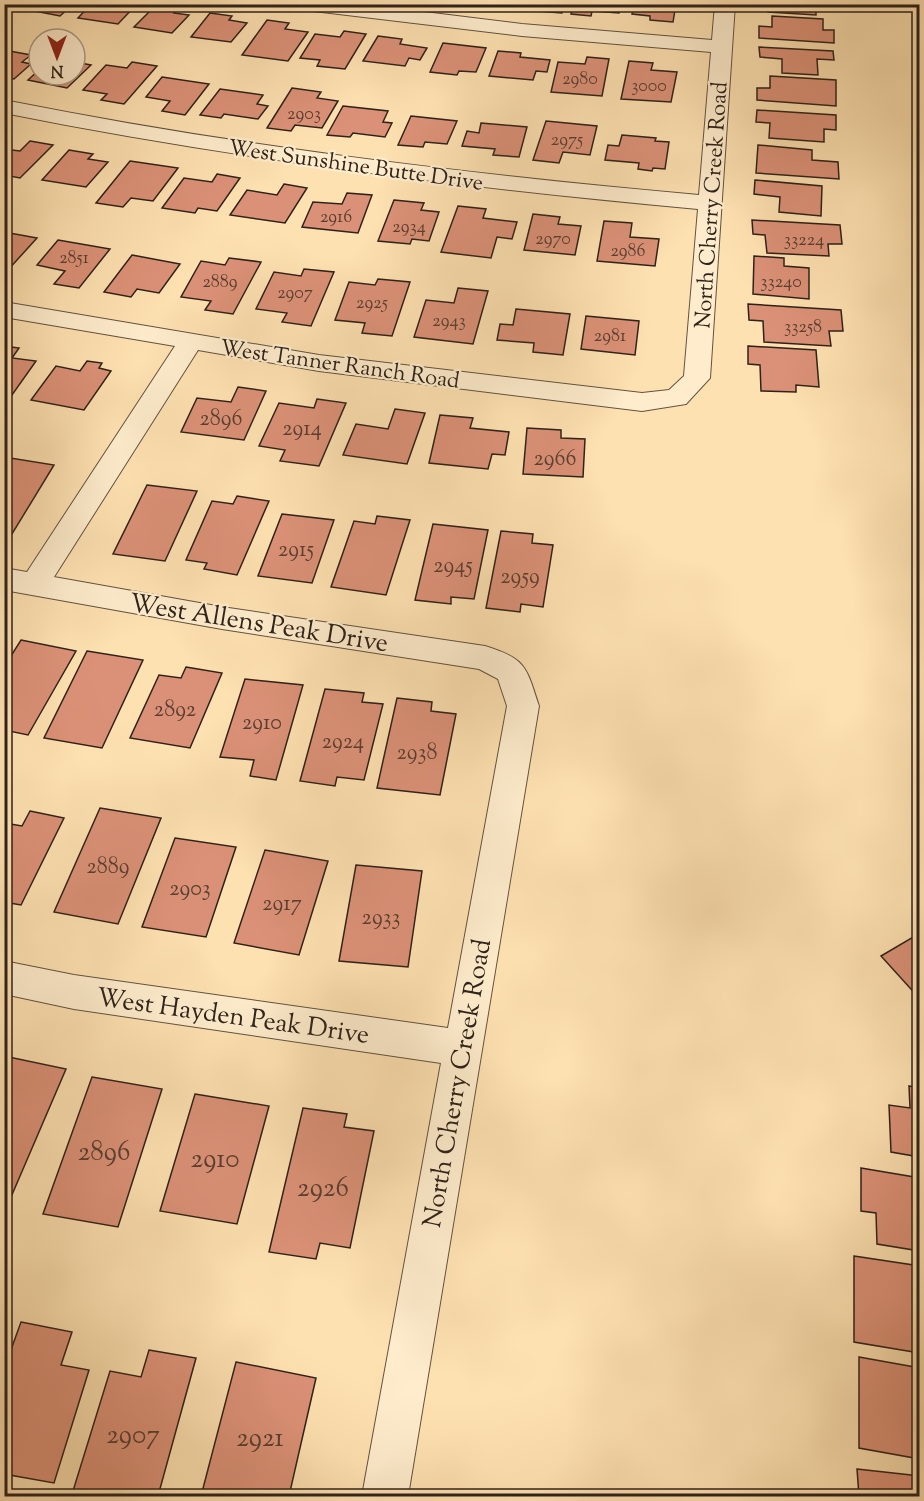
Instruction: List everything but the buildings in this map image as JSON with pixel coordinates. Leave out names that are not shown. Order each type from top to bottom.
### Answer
[{"type":"street","points":[[305,4],[522,30],[722,47]]},
{"type":"street","name":"North Cherry Creek Road","points":[[677,398],[697,378],[725,4]]},
{"type":"street","name":"West Sunshine Butte Drive","points":[[4,106],[80,122],[233,147],[517,186],[710,203]]},
{"type":"street","name":"West Tanner Ranch Road","points":[[4,309],[319,363],[642,402],[677,398]]},
{"type":"street","points":[[34,585],[190,342]]},
{"type":"street","name":"West Allens Peak Drive","points":[[4,579],[222,618],[485,658],[512,672]]},
{"type":"street","name":"North Cherry Creek Road","points":[[386,1497],[523,706],[512,672]]},
{"type":"street","name":"West Hayden Peak Drive","points":[[4,976],[74,992],[462,1048]]}]
